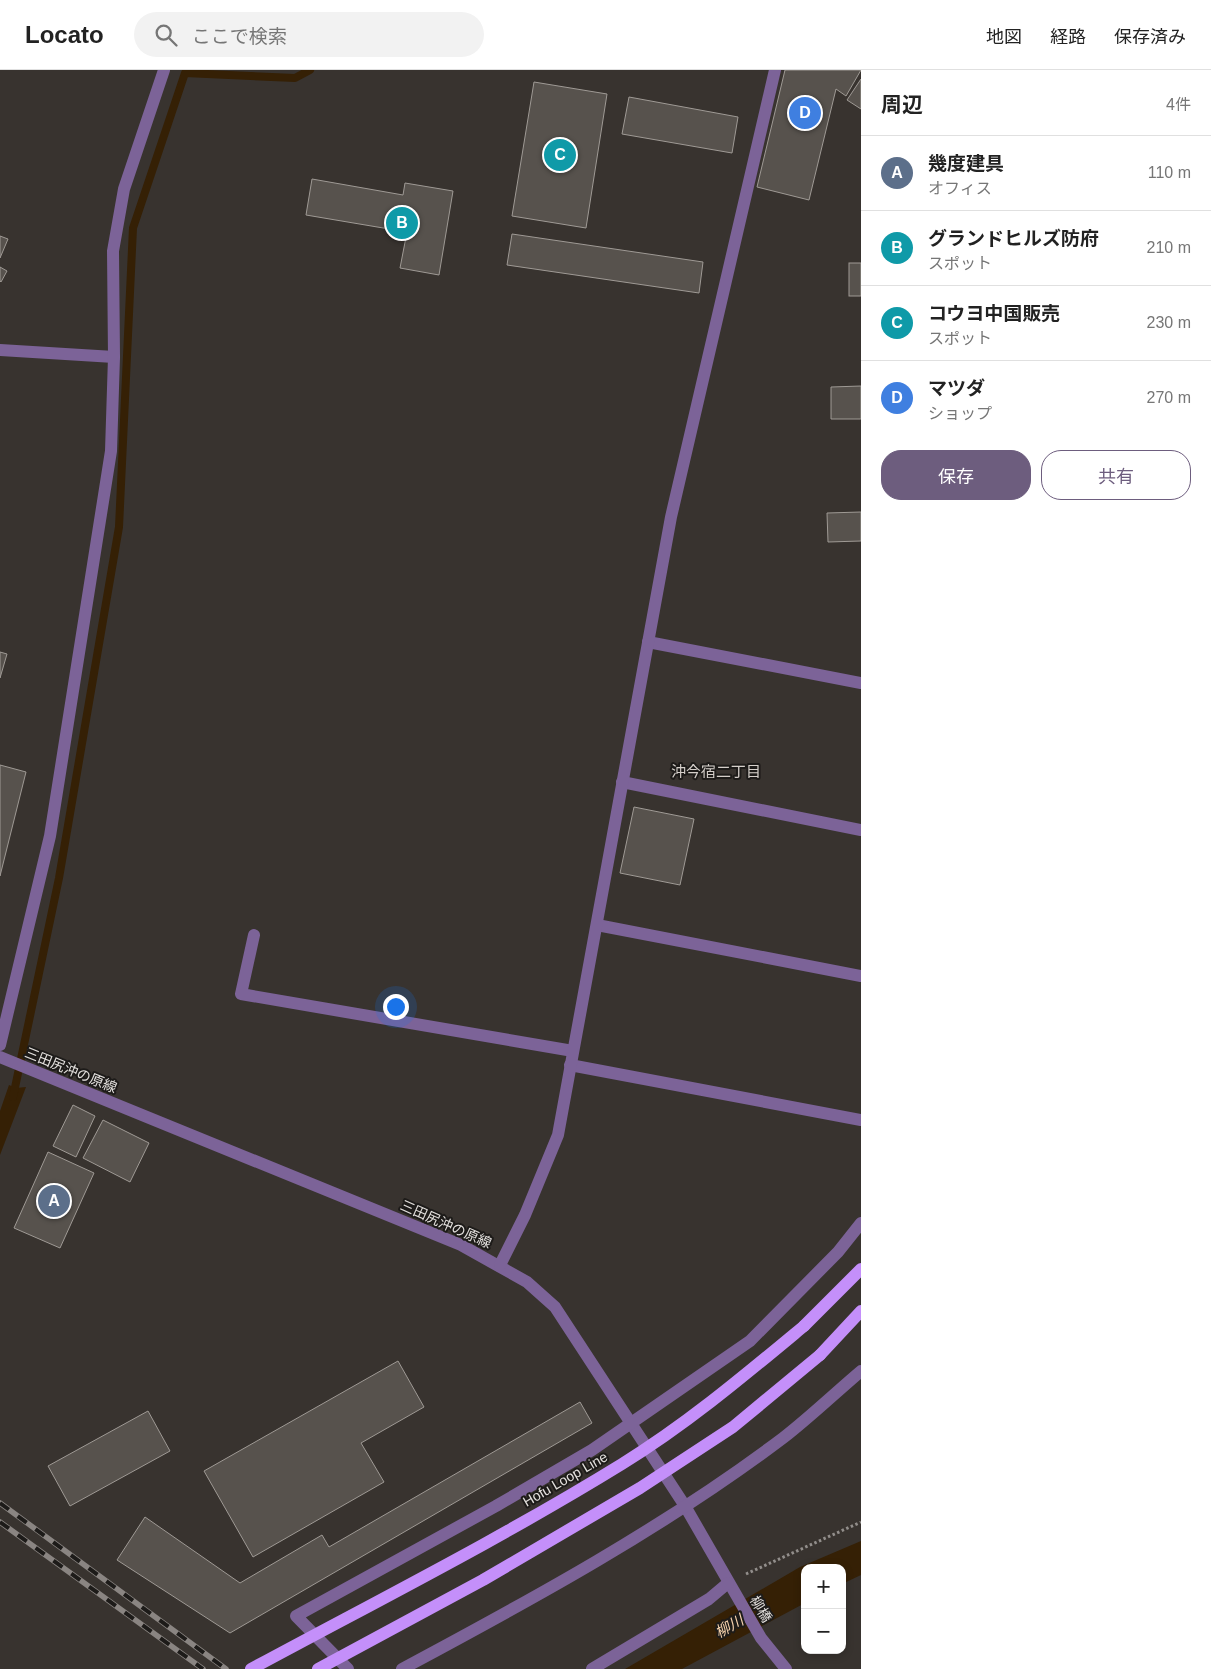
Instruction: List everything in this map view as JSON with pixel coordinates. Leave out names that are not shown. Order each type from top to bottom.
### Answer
[{"type":"main road","name":"Hofu Loop Line","points":[[251,1669],[463,1554],[623,1463],[718,1398],[804,1326],[861,1268]]},
{"type":"main road","points":[[318,1669],[483,1580],[640,1488],[733,1427],[820,1355],[861,1311]]},
{"type":"street","points":[[0,1045],[50,836],[110,451],[114,357],[113,251],[124,189],[164,70]]},
{"type":"street","points":[[500,1265],[525,1215],[558,1135],[671,517],[775,70]]},
{"type":"street","points":[[0,350],[114,357]]},
{"type":"street","points":[[648,642],[861,683]]},
{"type":"street","points":[[622,782],[861,830]]},
{"type":"street","points":[[597,925],[861,976]]},
{"type":"street","points":[[254,935],[241,994],[572,1051]]},
{"type":"street","name":"三田尻沖の原線","points":[[6,1059],[461,1245],[500,1265],[527,1282],[555,1308],[685,1506],[736,1596]]},
{"type":"street","points":[[570,1065],[861,1120]]},
{"type":"street","points":[[348,1669],[296,1616],[496,1506],[592,1450],[750,1341],[838,1252],[861,1223]]},
{"type":"street","points":[[402,1669],[529,1601],[685,1506],[784,1437],[861,1372]]},
{"type":"street","points":[[592,1669],[709,1599],[728,1583]]},
{"type":"street","name":"柳橋","points":[[736,1596],[761,1638],[786,1669]]},
{"type":"path","points":[[728,1583],[861,1522]]},
{"type":"water","points":[[9,1085],[16,1088],[26,1087],[0,1155],[0,1111]]},
{"type":"water","points":[[861,1541],[861,1575],[846,1582],[846,1564],[807,1564]]},
{"type":"water","name":"柳川","points":[[800,1567],[801,1605],[682,1669],[625,1669]]},
{"type":"building","points":[[785,70],[861,70],[846,96],[836,89],[809,200],[757,187]]},
{"type":"building","points":[[861,79],[861,109],[847,100]]},
{"type":"building","points":[[534,82],[607,94],[586,228],[512,216]]},
{"type":"building","points":[[629,97],[738,117],[732,153],[622,134]]},
{"type":"building","points":[[312,179],[403,195],[405,183],[453,191],[439,275],[400,268],[407,232],[306,215]]},
{"type":"building","points":[[512,234],[703,262],[699,293],[507,265]]},
{"type":"building","points":[[0,236],[8,239],[0,258]]},
{"type":"building","points":[[849,263],[861,263],[861,296],[849,296]]},
{"type":"building","points":[[0,267],[7,271],[1,282],[0,281]]},
{"type":"building","points":[[861,386],[861,419],[831,419],[831,387]]},
{"type":"building","points":[[861,512],[861,541],[828,542],[827,513]]},
{"type":"building","points":[[0,652],[7,654],[0,678]]},
{"type":"building","points":[[0,765],[26,772],[0,876]]},
{"type":"building","points":[[634,807],[694,819],[680,885],[620,873]]},
{"type":"building","points":[[73,1105],[95,1116],[76,1157],[53,1146]]},
{"type":"building","points":[[103,1120],[149,1143],[130,1182],[83,1158]]},
{"type":"building","points":[[48,1152],[94,1173],[60,1248],[14,1228]]},
{"type":"building","points":[[398,1361],[424,1407],[361,1443],[384,1482],[253,1557],[204,1471]]},
{"type":"building","points":[[580,1402],[592,1423],[230,1633],[117,1560],[145,1517],[240,1583],[322,1535],[329,1547]]},
{"type":"building","points":[[148,1411],[170,1451],[70,1506],[48,1466]]},
{"type":"waterway","points":[[13,1097],[59,878],[119,527],[133,228],[185,73],[295,78],[310,70]]},
{"type":"railway","points":[[0,1503],[226,1669]]},
{"type":"railway","points":[[0,1522],[203,1669]]},
{"type":"place","name":"マツダ","points":[[805,113]]},
{"type":"place","name":"コウヨ中国販売","points":[[560,155]]},
{"type":"place","name":"グランドヒルズ防府","points":[[402,223]]},
{"type":"place","name":"幾度建具","points":[[54,1201]]},
{"type":"district","name":"沖今宿二丁目","points":[[716,771]]}]
